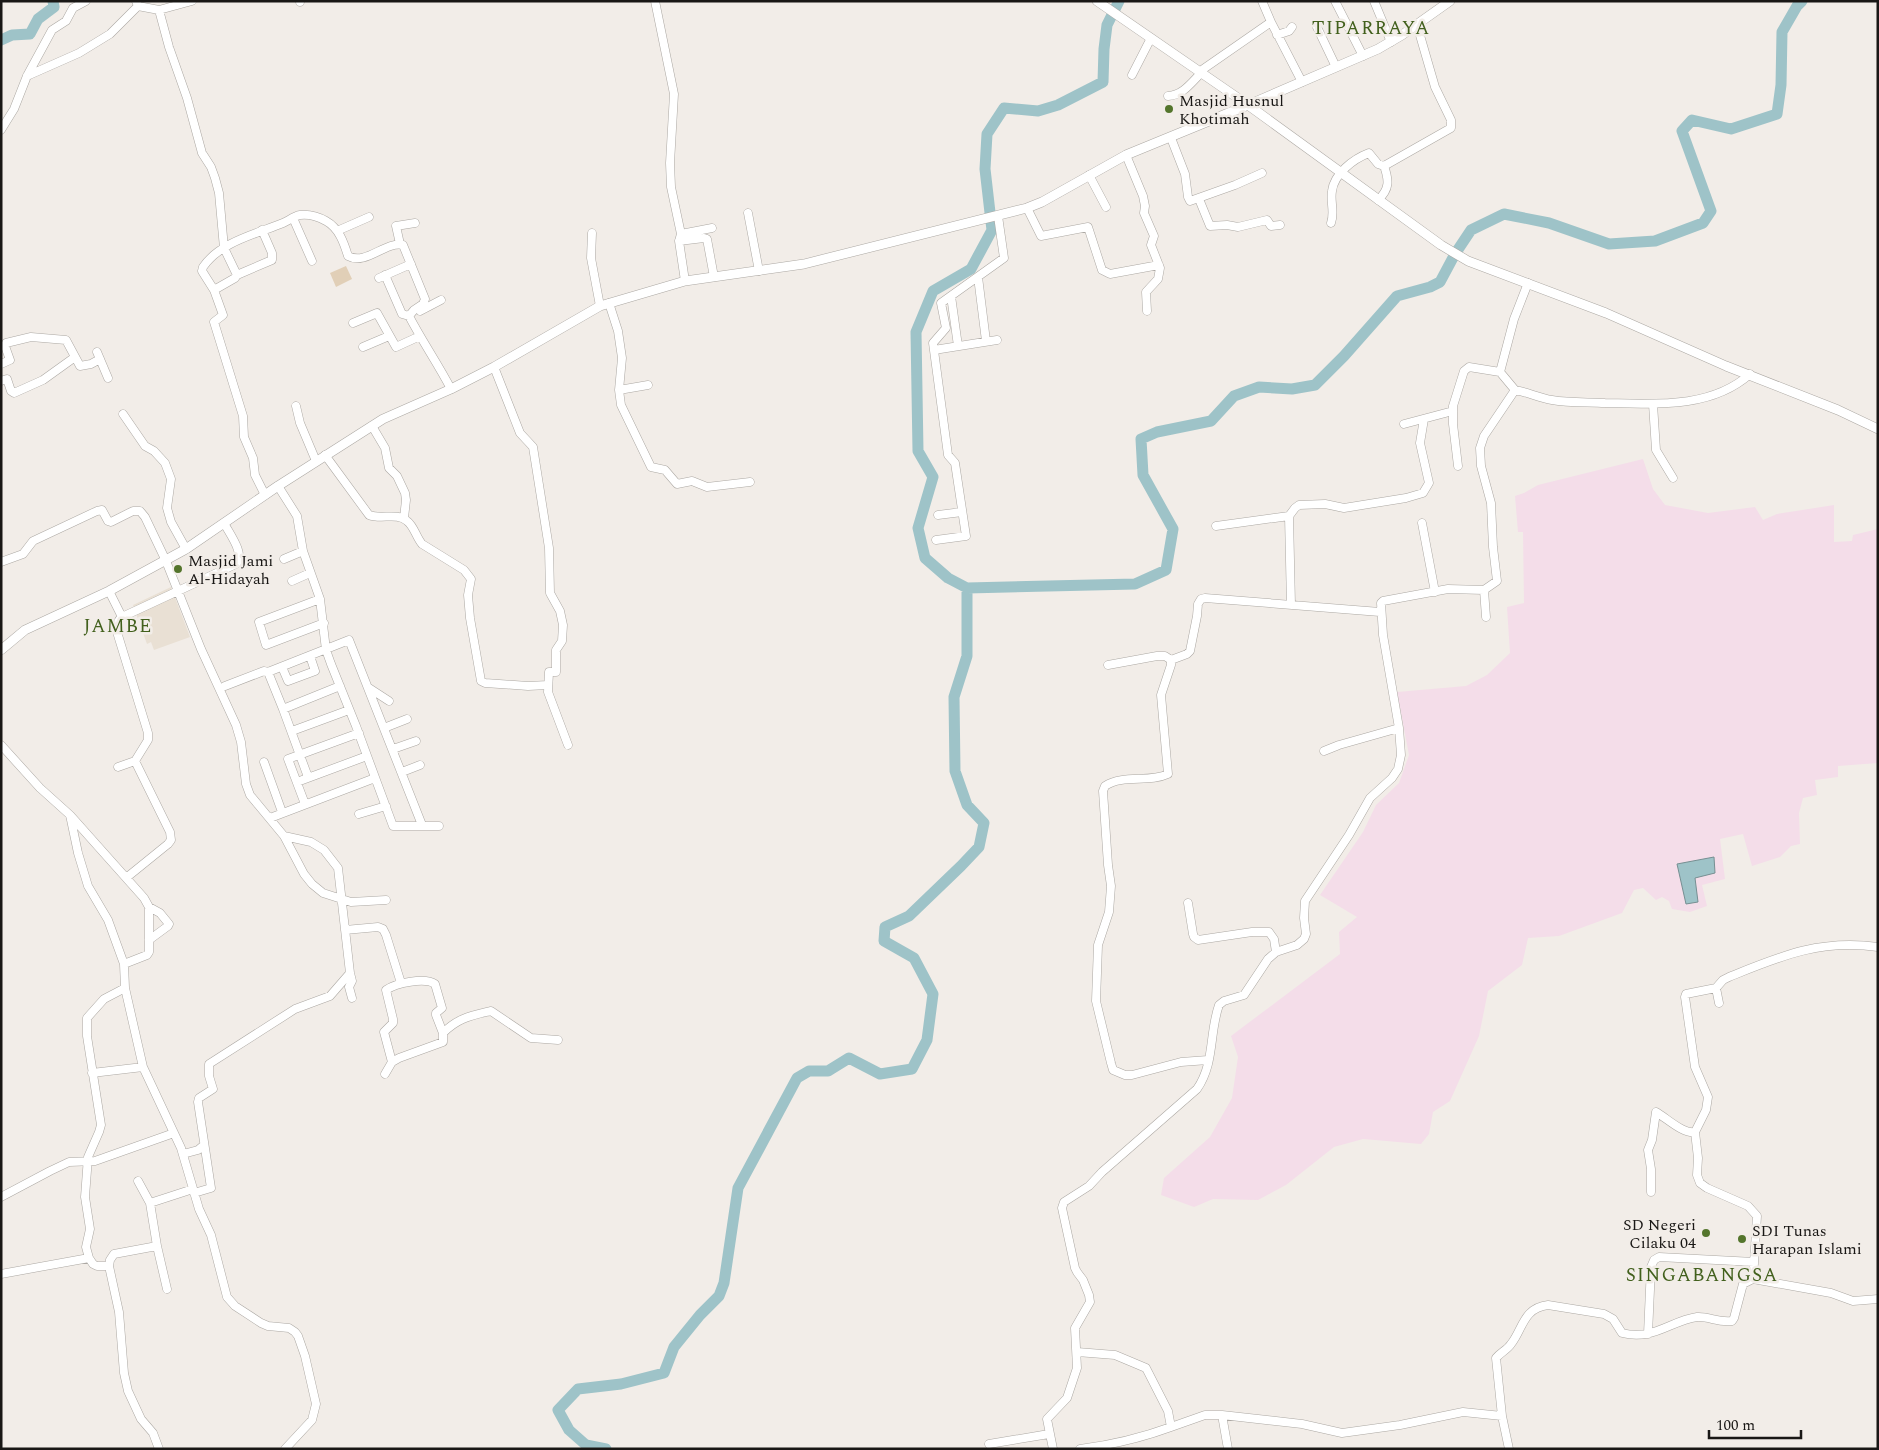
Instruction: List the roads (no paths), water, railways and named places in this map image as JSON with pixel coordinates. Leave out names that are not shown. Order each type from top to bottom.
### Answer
[{"type":"street","points":[[1,130],[14,108],[27,76],[52,30],[66,20],[73,8],[86,1]]},
{"type":"street","points":[[27,76],[79,53],[110,34],[137,4],[159,10],[192,1]]},
{"type":"street","points":[[655,1],[674,94],[670,163],[671,188],[680,237],[685,281]]},
{"type":"street","points":[[1262,1],[1276,35],[1302,82]]},
{"type":"street","points":[[1335,1],[1363,56]]},
{"type":"street","points":[[1374,1],[1391,42]]},
{"type":"street","points":[[1,650],[24,630],[109,592],[186,549],[264,495],[372,426],[451,389],[600,306],[685,281],[804,264],[1027,208],[1042,202],[1126,155],[1171,138],[1363,56],[1391,42],[1450,1]]},
{"type":"street","points":[[1100,3],[1248,105],[1441,245],[1468,261],[1606,313],[1708,358],[1878,428]]},
{"type":"street","points":[[159,10],[169,47],[188,98],[202,152],[215,178],[219,193],[224,248],[236,275]]},
{"type":"street","points":[[1168,96],[1177,96],[1182,93],[1200,72],[1271,22]]},
{"type":"street","points":[[1316,25],[1336,67]]},
{"type":"street","points":[[1331,223],[1334,212],[1332,191],[1340,173],[1369,153],[1378,164],[1384,166],[1448,130],[1452,124],[1435,87],[1417,25]]},
{"type":"street","points":[[1276,35],[1289,31],[1292,27]]},
{"type":"street","points":[[1132,75],[1152,38]]},
{"type":"street","points":[[1171,138],[1185,174],[1189,200],[1199,198],[1262,173]]},
{"type":"street","points":[[1126,155],[1143,196],[1144,213],[1154,236],[1151,245],[1159,265],[1158,279],[1146,292],[1147,311]]},
{"type":"street","points":[[1378,200],[1386,191],[1387,176],[1384,166]]},
{"type":"street","points":[[1089,175],[1106,207]]},
{"type":"street","points":[[1199,198],[1210,226],[1227,225],[1238,227],[1267,220],[1271,226],[1280,225]]},
{"type":"street","points":[[1027,208],[1041,236],[1088,226],[1102,270],[1110,274],[1159,265]]},
{"type":"street","points":[[748,213],[759,271]]},
{"type":"street","points":[[264,495],[255,475],[253,458],[244,437],[243,416],[214,325],[214,320],[222,317],[223,312],[214,290],[202,271],[203,267],[224,248],[262,230],[302,215],[326,221],[337,231],[348,256],[353,259],[365,257],[400,244]]},
{"type":"street","points":[[936,540],[966,536],[955,463],[948,455],[933,343],[946,328],[941,303],[1004,258],[996,216]]},
{"type":"street","points":[[337,231],[368,217]]},
{"type":"street","points":[[293,218],[312,261]]},
{"type":"street","points":[[409,316],[423,304],[424,299],[405,248],[400,244],[396,227],[415,223]]},
{"type":"street","points":[[680,237],[712,228]]},
{"type":"street","points":[[214,290],[235,278],[236,275],[272,260],[272,253],[262,230]]},
{"type":"street","points":[[592,234],[591,258],[600,306]]},
{"type":"street","points":[[680,237],[708,239],[714,277]]},
{"type":"street","points":[[411,264],[382,276],[402,314],[409,316],[441,300]]},
{"type":"street","points":[[978,277],[986,341]]},
{"type":"street","points":[[1500,372],[1514,319],[1528,284]]},
{"type":"street","points":[[951,296],[958,346]]},
{"type":"street","points":[[609,303],[618,331],[622,358],[619,390],[621,405],[652,468],[665,470],[677,484],[692,481],[707,487],[750,482]]},
{"type":"street","points":[[353,323],[377,313],[396,347],[420,336]]},
{"type":"street","points":[[409,316],[451,389]]},
{"type":"street","points":[[363,347],[389,336]]},
{"type":"street","points":[[1,364],[10,360],[5,346],[6,343],[31,337],[64,338],[69,342],[80,366],[92,364],[98,356],[108,378]]},
{"type":"street","points":[[934,350],[997,340]]},
{"type":"street","points":[[1,381],[8,380],[11,391],[14,393],[43,380],[75,357]]},
{"type":"street","points":[[494,366],[520,434],[533,447],[549,548],[550,593],[560,611],[563,625],[562,641],[556,650],[556,672],[549,672],[548,685],[552,704],[568,745]]},
{"type":"street","points":[[1458,466],[1453,432],[1453,406],[1464,372],[1469,367],[1500,372],[1515,390],[1553,400],[1653,404],[1699,399],[1726,391],[1738,385],[1750,374]]},
{"type":"street","points":[[619,390],[648,385]]},
{"type":"street","points":[[1053,1449],[1047,1420],[1067,1398],[1077,1368],[1075,1328],[1090,1302],[1084,1280],[1076,1272],[1062,1208],[1064,1202],[1089,1186],[1102,1172],[1197,1089],[1203,1081],[1219,1005],[1224,1001],[1244,995],[1264,963],[1276,952],[1297,945],[1304,939],[1306,934],[1304,918],[1305,901],[1350,835],[1370,798],[1395,774],[1401,755],[1399,728],[1380,612],[1381,603],[1448,588],[1484,590],[1497,581],[1491,503],[1481,466],[1480,448],[1484,436],[1515,390]]},
{"type":"street","points":[[1653,404],[1656,450],[1673,478]]},
{"type":"street","points":[[296,406],[300,423],[316,461]]},
{"type":"street","points":[[1404,424],[1453,411]]},
{"type":"street","points":[[123,414],[144,446],[154,451],[165,464],[171,479],[167,508],[186,549]]},
{"type":"street","points":[[1291,605],[1289,516],[1299,505],[1325,504],[1344,508],[1406,498],[1423,493],[1429,483],[1420,443],[1424,419]]},
{"type":"street","points":[[372,426],[383,445],[389,468],[397,476],[405,493],[404,518]]},
{"type":"street","points":[[325,455],[369,514],[377,517],[404,518],[412,525],[422,544],[464,570],[470,576],[468,595],[470,618],[481,681],[485,683],[528,686],[548,685]]},
{"type":"street","points":[[278,486],[297,516],[303,551],[320,599],[326,650],[393,826],[439,826]]},
{"type":"street","points":[[1,562],[23,554],[33,541],[96,511],[102,510],[108,521],[111,522],[137,510],[140,511],[145,517],[166,561],[201,649],[236,725],[241,742],[246,784],[250,795],[284,836],[304,874],[323,893],[351,902],[386,900]]},
{"type":"street","points":[[938,515],[962,512]]},
{"type":"street","points":[[1216,526],[1289,516]]},
{"type":"street","points":[[118,767],[135,761],[148,740],[148,733],[117,632],[118,620],[236,564],[239,561],[237,548],[224,523]]},
{"type":"street","points":[[1422,523],[1435,592]]},
{"type":"street","points":[[284,559],[303,551]]},
{"type":"street","points":[[292,581],[310,573]]},
{"type":"street","points":[[1484,590],[1486,617]]},
{"type":"street","points":[[109,592],[122,617]]},
{"type":"street","points":[[1171,660],[1190,651],[1198,604],[1201,599],[1209,598],[1380,612]]},
{"type":"street","points":[[320,599],[259,622],[266,645],[324,623]]},
{"type":"street","points":[[224,686],[264,671],[268,672],[282,667],[349,640],[422,825]]},
{"type":"street","points":[[282,667],[288,681],[315,671],[310,656]]},
{"type":"street","points":[[1108,665],[1157,656],[1164,656],[1171,660]]},
{"type":"street","points":[[1171,660],[1161,694],[1168,774],[1146,779],[1115,782],[1105,786],[1103,792],[1111,886],[1109,912],[1098,945],[1096,1001],[1113,1070],[1118,1074],[1132,1075],[1181,1062],[1208,1060]]},
{"type":"street","points":[[268,672],[284,709],[308,777]]},
{"type":"street","points":[[284,709],[340,686]]},
{"type":"street","points":[[369,688],[388,701]]},
{"type":"street","points":[[376,705],[397,698]]},
{"type":"street","points":[[292,731],[349,710]]},
{"type":"street","points":[[384,728],[406,719]]},
{"type":"street","points":[[1324,751],[1399,728]]},
{"type":"street","points":[[305,804],[288,758],[359,733]]},
{"type":"street","points":[[393,749],[416,741]]},
{"type":"street","points":[[1,745],[40,788],[70,815],[150,907],[170,924],[149,940]]},
{"type":"street","points":[[296,782],[367,756]]},
{"type":"street","points":[[126,878],[171,840],[170,832],[135,761]]},
{"type":"street","points":[[264,762],[282,812]]},
{"type":"street","points":[[402,772],[420,765]]},
{"type":"street","points":[[270,818],[376,778]]},
{"type":"street","points":[[359,814],[386,806]]},
{"type":"street","points":[[70,815],[78,853],[88,886],[108,920],[124,964],[125,988],[142,1066],[183,1154],[193,1191],[211,1235],[227,1297],[230,1302],[265,1325],[292,1330],[298,1336],[305,1356],[316,1404],[315,1409],[312,1420],[285,1449]]},
{"type":"street","points":[[284,836],[311,842],[324,850],[338,868],[352,982],[349,987],[352,998]]},
{"type":"street","points":[[1188,903],[1194,938],[1207,940],[1252,932],[1269,932],[1274,939],[1276,952]]},
{"type":"street","points":[[124,964],[150,952],[150,907]]},
{"type":"street","points":[[345,930],[378,928],[382,930],[386,935],[401,983]]},
{"type":"street","points":[[1754,1279],[1756,1216],[1748,1206],[1707,1188],[1700,1183],[1697,1175],[1698,1158],[1695,1132],[1706,1110],[1708,1097],[1696,1067],[1684,997],[1686,994],[1716,988],[1723,980],[1729,977],[1775,958],[1806,949],[1825,945],[1855,944],[1878,947]]},
{"type":"street","points":[[150,1204],[193,1191],[211,1188],[198,1102],[199,1098],[213,1088],[209,1076],[209,1064],[295,1009],[330,996],[350,973]]},
{"type":"street","points":[[385,1074],[392,1062],[441,1044],[444,1039],[436,1016],[436,1013],[442,1008],[435,984],[427,981],[401,983],[388,989],[386,992],[393,1019],[384,1032],[392,1062]]},
{"type":"street","points":[[109,1266],[93,1264],[86,1247],[90,1225],[85,1197],[87,1162],[89,1152],[101,1125],[87,1036],[87,1018],[104,998],[125,988]]},
{"type":"street","points":[[1716,988],[1719,1003]]},
{"type":"street","points":[[443,1033],[454,1022],[491,1011],[531,1038],[558,1040]]},
{"type":"street","points":[[92,1073],[142,1066]]},
{"type":"street","points":[[1651,1192],[1652,1169],[1648,1150],[1652,1140],[1656,1112],[1672,1121],[1680,1129],[1691,1133],[1695,1132]]},
{"type":"street","points":[[1,1197],[68,1162],[95,1161],[174,1133]]},
{"type":"street","points":[[183,1154],[198,1150],[204,1145]]},
{"type":"street","points":[[138,1181],[150,1204],[167,1289]]},
{"type":"street","points":[[157,1246],[114,1254],[109,1266],[118,1312],[124,1373],[128,1391],[141,1419],[153,1433],[159,1449]]},
{"type":"street","points":[[1648,1334],[1651,1267],[1654,1260],[1659,1257],[1754,1262]]},
{"type":"street","points":[[1,1274],[89,1258]]},
{"type":"street","points":[[1509,1449],[1502,1416],[1496,1358],[1513,1342],[1522,1322],[1536,1309],[1548,1305],[1604,1314],[1610,1316],[1622,1333],[1638,1335],[1663,1330],[1677,1323],[1695,1318],[1702,1317],[1721,1322],[1732,1321],[1743,1284],[1754,1279],[1831,1293],[1853,1301],[1878,1299]]},
{"type":"street","points":[[1077,1352],[1115,1355],[1146,1368],[1168,1411],[1171,1427]]},
{"type":"street","points":[[1080,1449],[1136,1438],[1205,1415],[1222,1415],[1302,1424],[1342,1433],[1400,1425],[1463,1412],[1502,1416]]},
{"type":"street","points":[[1222,1415],[1228,1449]]},
{"type":"street","points":[[989,1444],[1049,1434]]},
{"type":"water","points":[[1714,857],[1715,873],[1695,878],[1698,902],[1686,904],[1677,864]]},
{"type":"waterway","points":[[1,40],[12,35],[30,34],[38,19],[54,7],[53,1]]},
{"type":"waterway","points":[[1119,1],[1107,25],[1103,82],[1058,105],[1038,111],[1004,108],[987,134],[985,169],[992,230],[971,269],[933,291],[916,332],[918,451],[933,477],[918,528],[925,558],[948,578],[967,588],[1135,584],[1166,570],[1173,529],[1143,475],[1141,439],[1157,432],[1211,421],[1234,396],[1259,387],[1292,389],[1315,385],[1344,356],[1397,296],[1430,287],[1440,282],[1471,230],[1504,214],[1549,223],[1609,244],[1655,241],[1703,223],[1711,211],[1682,131],[1692,120],[1731,129],[1777,114],[1781,85],[1782,32],[1802,1]]},
{"type":"waterway","points":[[606,1449],[586,1445],[569,1430],[558,1410],[578,1389],[621,1384],[664,1373],[674,1347],[700,1315],[719,1296],[724,1283],[738,1188],[797,1078],[809,1071],[828,1071],[849,1058],[880,1074],[912,1069],[927,1040],[933,994],[914,958],[884,941],[885,927],[909,916],[979,847],[984,823],[967,805],[955,771],[954,697],[967,656],[967,588]]},
{"type":"place","name":"Masjid Husnul Khotimah","points":[[1169,109]]},
{"type":"place","name":"Masjid Jami Al-Hidayah","points":[[178,569]]},
{"type":"place","name":"SD Negeri Cilaku 04","points":[[1706,1233]]},
{"type":"place","name":"SDI Tunas Harapan Islami","points":[[1742,1239]]},
{"type":"district","name":"TIPARRAYA","points":[[1371,27]]},
{"type":"district","name":"JAMBE","points":[[118,625]]},
{"type":"district","name":"SINGABANGSA","points":[[1702,1274]]}]
